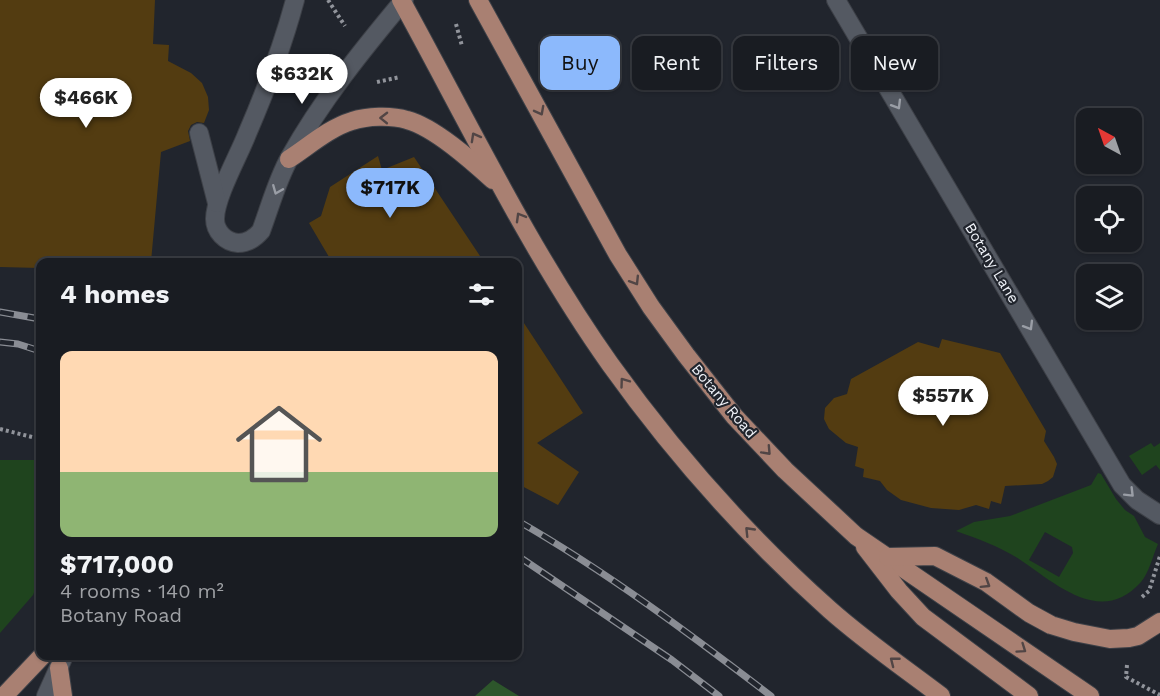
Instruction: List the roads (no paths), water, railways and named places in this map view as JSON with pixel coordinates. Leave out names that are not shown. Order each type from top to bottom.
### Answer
[{"type":"main road","name":"Botany Road","points":[[478,0],[618,255],[651,307],[734,416],[785,470],[856,536],[1089,696]]},
{"type":"main road","points":[[402,1],[503,188],[559,284],[609,363],[653,423],[708,489],[831,611],[941,696]]},
{"type":"main road","points":[[289,159],[326,133],[352,120],[382,117],[407,120],[438,136],[503,188]]},
{"type":"main road","points":[[856,536],[899,591],[923,617],[1029,696]]},
{"type":"main road","points":[[888,556],[935,556],[986,582],[1029,613],[1051,625],[1074,632],[1110,639],[1129,638],[1138,636],[1160,622]]},
{"type":"main road","points":[[4,696],[38,660]]},
{"type":"main road","points":[[62,662],[63,696]]},
{"type":"street","points":[[295,0],[287,30],[260,101],[217,204],[214,219],[216,226],[225,238],[240,243],[255,237],[261,231],[289,159],[319,112],[402,1]]},
{"type":"street","name":"Botany Lane","points":[[836,0],[1122,485],[1137,500],[1160,515]]},
{"type":"street","points":[[199,133],[217,204]]},
{"type":"street","points":[[46,696],[62,662]]},
{"type":"railway","points":[[0,312],[36,318]]},
{"type":"railway","points":[[0,342],[18,344],[36,350]]},
{"type":"railway","points":[[522,523],[616,582],[771,696]]},
{"type":"railway","points":[[522,559],[672,660],[719,696]]}]
